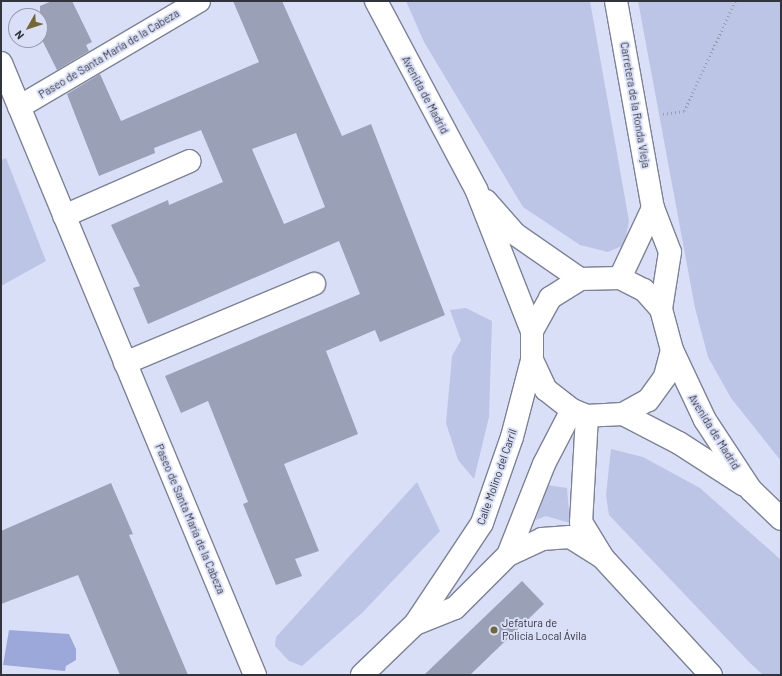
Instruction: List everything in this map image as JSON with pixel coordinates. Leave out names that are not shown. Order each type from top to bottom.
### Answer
[{"type":"main road","name":"Paseo de Santa María de la Cabeza","points":[[19,107],[199,1]]},
{"type":"main road","name":"Avenida de Madrid","points":[[376,1],[476,189],[532,331]]},
{"type":"main road","name":"Carretera de la Ronda Vieja","points":[[616,1],[653,208],[670,252],[661,309]]},
{"type":"main road","name":"Paseo de Santa María de la Cabeza","points":[[1,63],[255,675]]},
{"type":"main road","points":[[64,216],[190,160]]},
{"type":"main road","name":"Avenida de Madrid","points":[[476,189],[516,234],[580,279]]},
{"type":"main road","points":[[620,278],[653,208]]},
{"type":"main road","points":[[620,278],[644,290],[661,309],[672,350],[665,378],[648,400],[623,414],[579,413],[546,390],[532,360],[532,331],[550,298],[580,279],[620,278]]},
{"type":"main road","points":[[125,363],[314,284]]},
{"type":"main road","name":"Avenida de Madrid","points":[[672,350],[705,420],[751,490]]},
{"type":"main road","name":"Calle Molino del Carril","points":[[362,675],[414,624],[482,523],[512,437],[532,360]]},
{"type":"main road","points":[[579,413],[582,522],[603,558],[711,675]]},
{"type":"main road","name":"Calle Molino del Carril","points":[[414,624],[454,608],[508,555],[544,464],[579,413]]},
{"type":"main road","name":"Avenida de Madrid","points":[[623,414],[679,443],[751,490],[781,519]]},
{"type":"main road","points":[[508,555],[542,539],[570,537],[603,558]]},
{"type":"path","points":[[659,114],[684,111],[735,1]]},
{"type":"shaded area","points":[[406,1],[590,1],[629,221],[624,245],[608,252],[580,245],[523,207],[424,42]]},
{"type":"shaded area","points":[[638,1],[781,1],[781,461],[731,398],[708,357],[695,308]]},
{"type":"shaded area","points":[[6,158],[46,261],[1,286],[1,160]]},
{"type":"shaded area","points":[[466,308],[492,321],[489,417],[474,479],[458,460],[446,423],[452,356],[461,340],[450,310]]},
{"type":"shaded area","points":[[611,449],[643,457],[700,488],[781,560],[781,675],[763,675],[749,662],[609,515],[606,495]]},
{"type":"shaded area","points":[[417,482],[440,531],[363,612],[302,666],[289,661],[275,646],[276,637]]},
{"type":"shaded area","points":[[547,485],[567,488],[570,523],[546,516],[536,520]]},
{"type":"shaded area","points":[[9,630],[69,634],[76,649],[76,660],[66,666],[65,671],[3,665]]},
{"type":"building","points":[[52,1],[72,1],[92,42],[86,45],[89,51],[57,70],[46,48],[48,48],[48,8],[40,8],[40,6]]},
{"type":"building","points":[[233,1],[282,1],[342,136],[371,124],[445,315],[380,342],[375,330],[326,351],[358,434],[284,464],[319,551],[295,559],[302,576],[276,585],[243,504],[248,502],[208,401],[181,413],[165,376],[360,294],[339,241],[148,324],[133,288],[140,286],[111,225],[168,200],[169,205],[223,182],[201,130],[154,148],[155,153],[99,176],[67,94],[100,74],[121,121],[259,62]],"holes":[[[296,133],[325,207],[284,224],[252,149]]]},
{"type":"building","points":[[111,483],[133,534],[129,535],[188,675],[120,675],[78,575],[1,604],[1,531]]},
{"type":"building","name":"Jefatura de Policía Local Ávila","points":[[522,581],[544,604],[470,675],[424,675]]},
{"type":"place","name":"Jefatura de Policía Local Ávila","points":[[494,630]]}]
